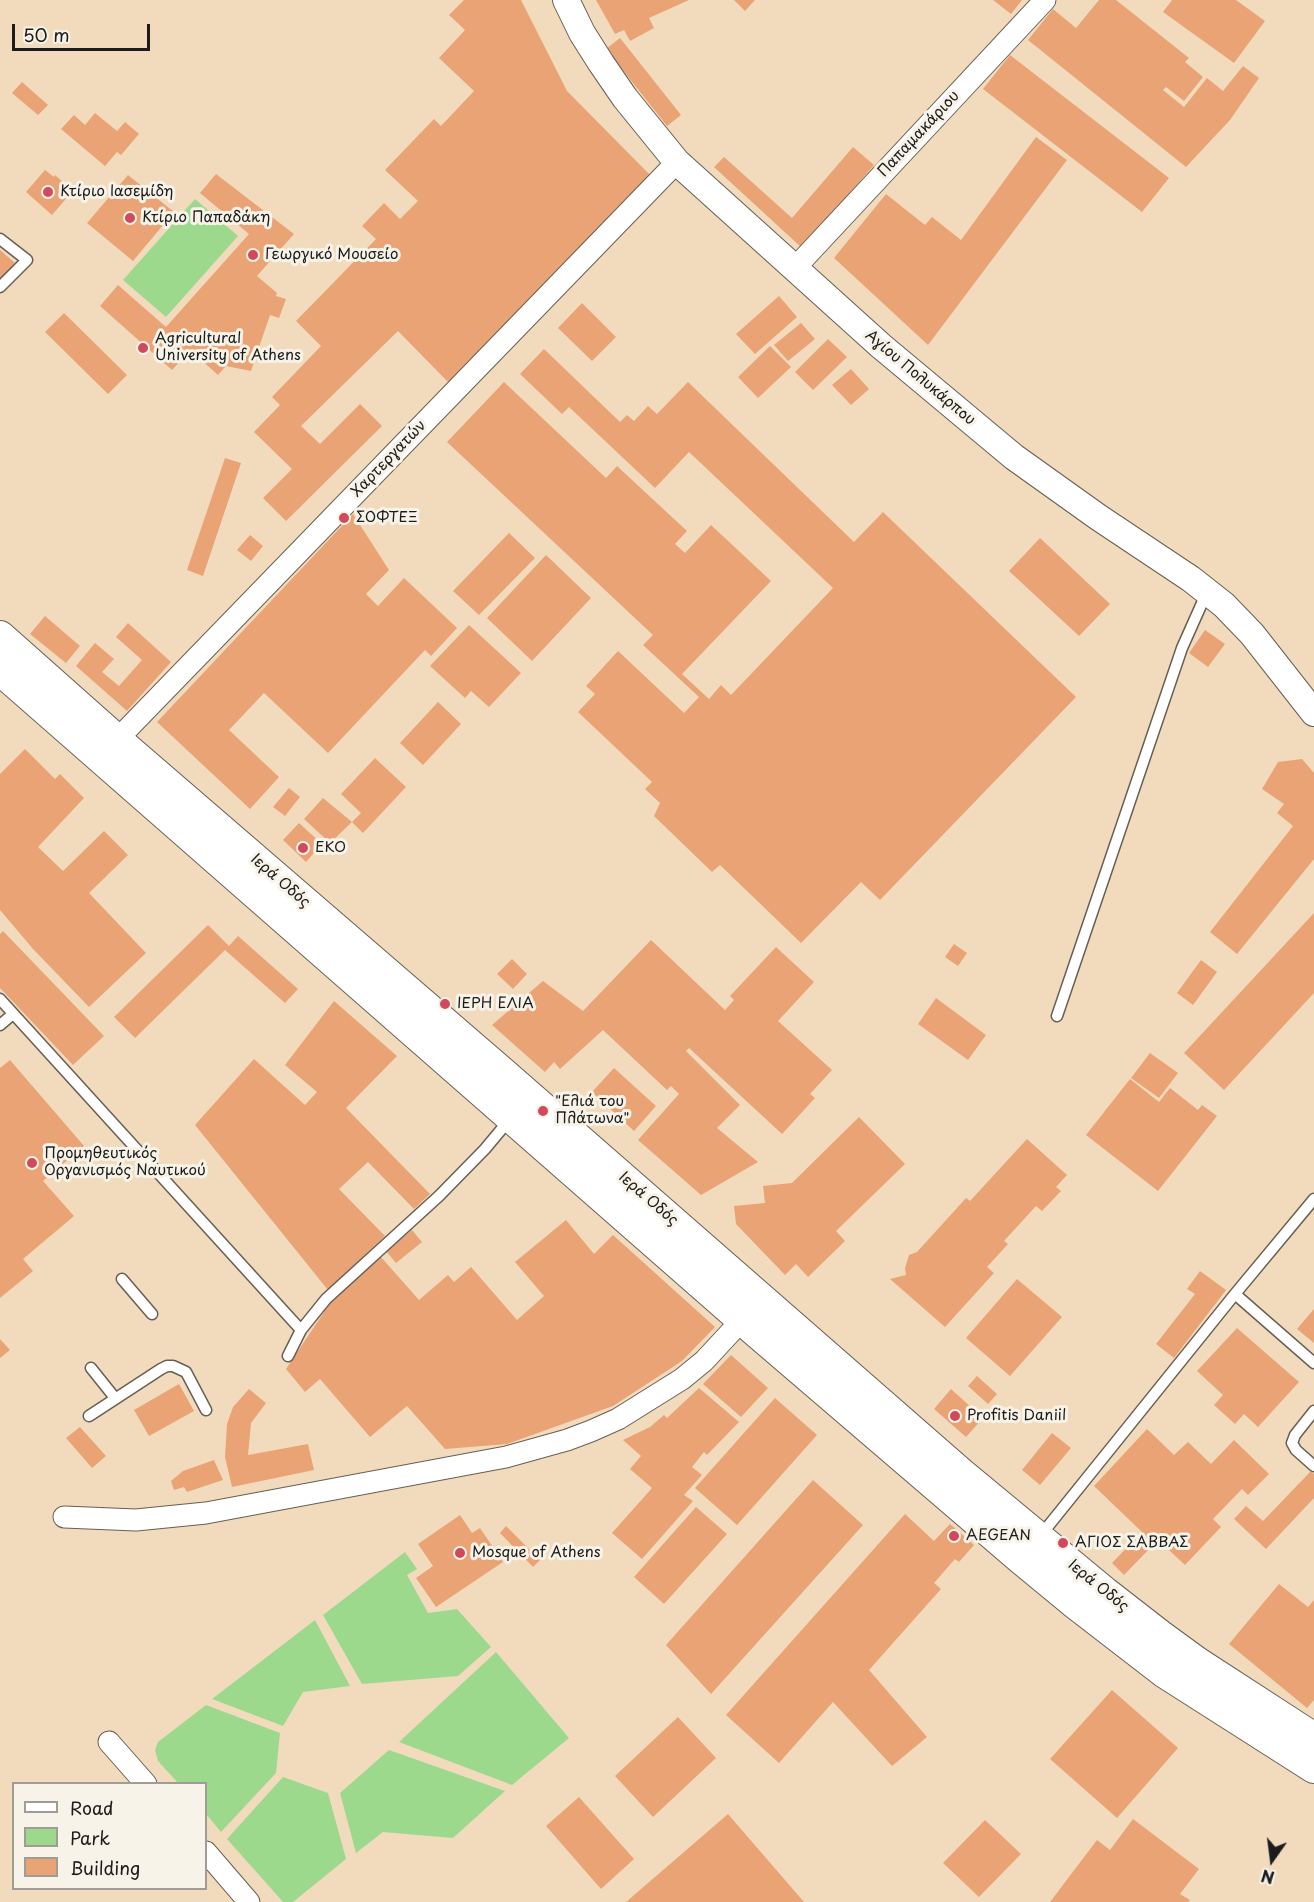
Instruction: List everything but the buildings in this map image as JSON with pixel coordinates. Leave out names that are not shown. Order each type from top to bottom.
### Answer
[{"type":"main road","name":"Ιερά Οδός","points":[[0,636],[108,748],[512,1118],[742,1320],[1083,1610],[1180,1683],[1314,1768]]},
{"type":"main road","name":"Ιερά Οδός","points":[[0,670],[108,748],[510,1078],[890,1412],[1106,1593],[1184,1653],[1314,1738]]},
{"type":"street","name":"Αγίου Πολυκάρπου","points":[[566,0],[582,33],[601,63],[627,100],[677,162],[919,379],[1014,457],[1224,605],[1252,634],[1314,713]]},
{"type":"street","name":"Παπαμακάριου","points":[[794,268],[1045,0]]},
{"type":"street","name":"Χαρτεργατών","points":[[108,748],[677,162]]},
{"type":"street","points":[[64,1517],[136,1521],[197,1514],[507,1457],[567,1440],[618,1419],[682,1379],[704,1360],[742,1320]]},
{"type":"street","points":[[109,1742],[144,1782]]},
{"type":"street","points":[[207,1853],[249,1902]]},
{"type":"lane","points":[[0,239],[27,260],[0,287]]},
{"type":"lane","points":[[1057,1017],[1182,648],[1208,592]]},
{"type":"lane","points":[[0,999],[301,1330]]},
{"type":"lane","points":[[0,1025],[13,1014]]},
{"type":"lane","points":[[288,1356],[301,1330],[326,1299],[451,1183],[512,1118]]},
{"type":"lane","points":[[1039,1538],[1314,1198]]},
{"type":"lane","points":[[122,1279],[152,1314]]},
{"type":"lane","points":[[1235,1294],[1314,1364]]},
{"type":"lane","points":[[89,1416],[160,1369],[173,1366],[186,1372],[190,1377],[206,1410]]},
{"type":"lane","points":[[91,1368],[115,1398]]},
{"type":"lane","points":[[1314,1411],[1295,1435],[1292,1443],[1296,1450],[1314,1466]]},
{"type":"green space","points":[[195,199],[238,236],[166,317],[123,280]]},
{"type":"green space","points":[[405,1552],[417,1569],[407,1575],[428,1613],[457,1609],[491,1647],[458,1676],[362,1684],[323,1615]]},
{"type":"green space","points":[[315,1620],[350,1686],[303,1692],[283,1726],[212,1699]]},
{"type":"green space","points":[[496,1652],[569,1738],[512,1785],[399,1742]]},
{"type":"green space","points":[[206,1705],[280,1733],[276,1773],[221,1832],[207,1815],[207,1782],[177,1782],[158,1761],[155,1750],[158,1742]]},
{"type":"green space","points":[[389,1750],[505,1791],[453,1838],[383,1832],[356,1853],[340,1793]]},
{"type":"green space","points":[[283,1777],[328,1793],[346,1859],[293,1902],[283,1902],[227,1839]]},
{"type":"place","name":"Κτίριο Ιασεμίδη","points":[[48,192]]},
{"type":"place","name":"Κτίριο Παπαδάκη","points":[[130,218]]},
{"type":"place","name":"Γεωργικό Μουσείο","points":[[253,255]]},
{"type":"place","name":"Agricultural University of Athens","points":[[143,348]]},
{"type":"place","name":"ΣΟΦΤΕΞ","points":[[344,518]]},
{"type":"place","name":"EKO","points":[[303,848]]},
{"type":"place","name":"ΙΕΡΗ ΕΛΙΑ","points":[[445,1004]]},
{"type":"place","name":"\"Ελιά του Πλάτωνα\"","points":[[543,1111]]},
{"type":"place","name":"Προμηθευτικός Οργανισμός Ναυτικού","points":[[32,1163]]},
{"type":"place","name":"Profitis Daniil","points":[[955,1416]]},
{"type":"place","name":"AEGEAN","points":[[954,1536]]},
{"type":"place","name":"ΑΓΙΟΣ ΣΑΒΒΑΣ","points":[[1063,1543]]},
{"type":"place","name":"Mosque of Athens","points":[[460,1553]]}]
